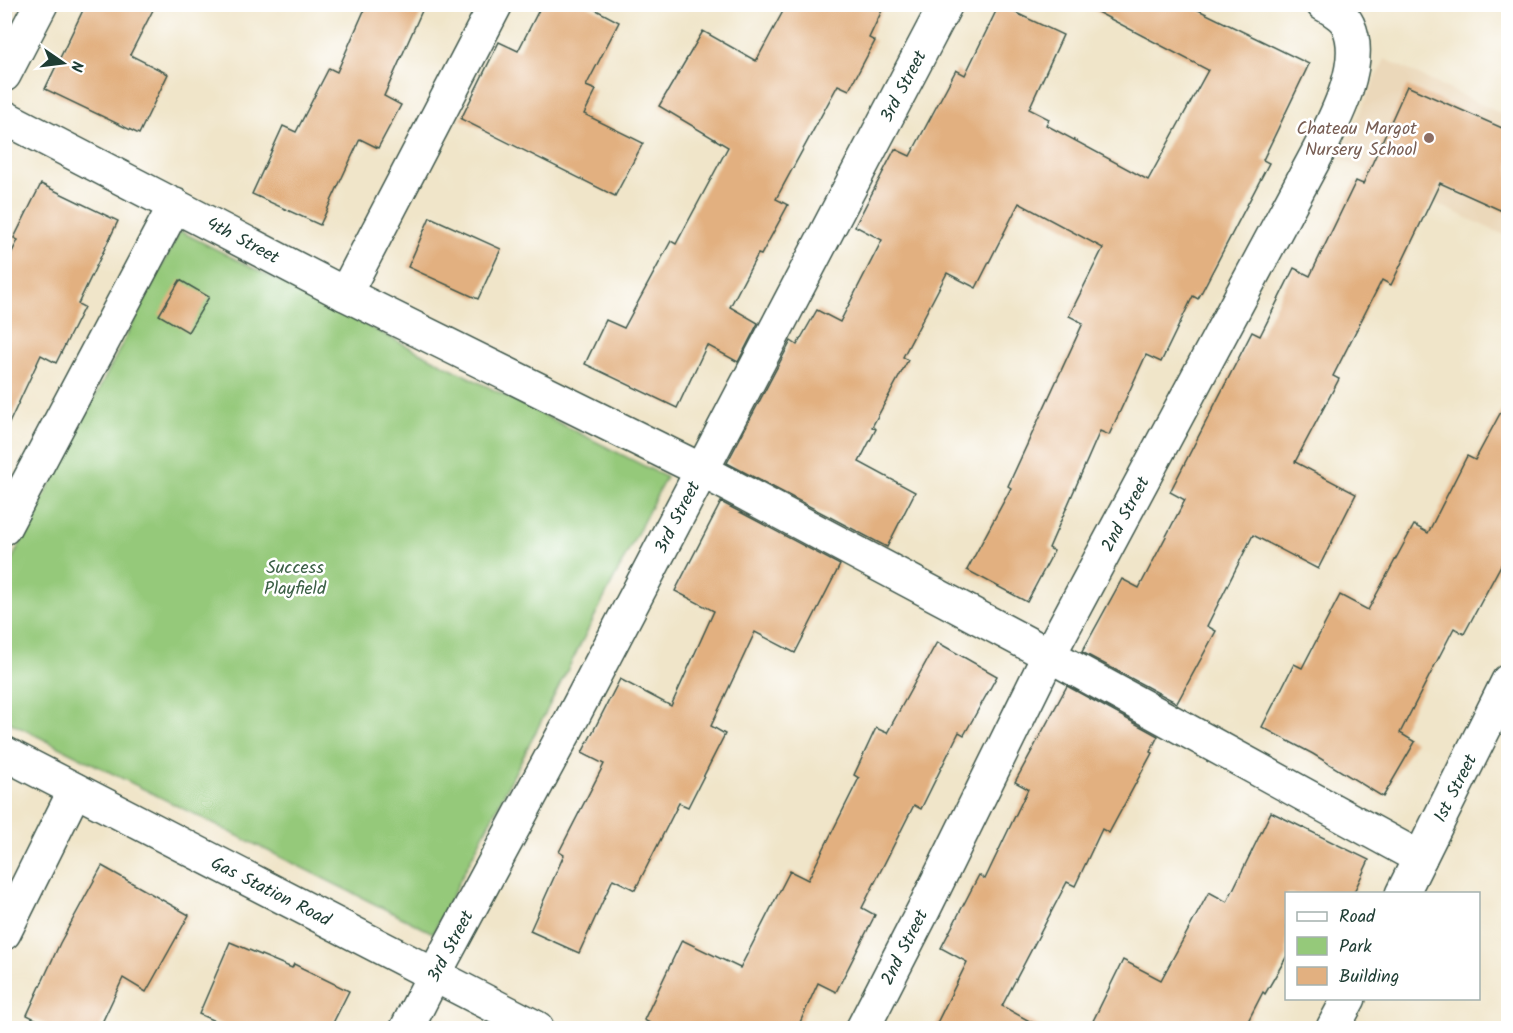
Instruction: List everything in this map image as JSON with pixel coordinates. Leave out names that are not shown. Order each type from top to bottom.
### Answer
[{"type":"street","points":[[4,75],[41,4]]},
{"type":"street","points":[[345,294],[496,4]]},
{"type":"street","name":"3rd Street","points":[[407,1029],[946,4]]},
{"type":"street","name":"2nd Street","points":[[863,1029],[1049,654],[1312,165],[1345,98],[1353,42],[1348,23],[1334,10],[1323,4]]},
{"type":"street","name":"4th Street","points":[[4,117],[345,294],[701,470],[1049,654],[1420,858]]},
{"type":"street","points":[[4,528],[175,205]]},
{"type":"street","name":"1st Street","points":[[1403,892],[1509,681]]},
{"type":"street","name":"Gas Station Road","points":[[4,753],[537,1029]]},
{"type":"street","points":[[4,933],[75,790]]},
{"type":"street","points":[[1333,1029],[1348,1000]]},
{"type":"shaded area","name":"Chateau Margot Nursery School","points":[[1385,59],[1508,117],[1508,237],[1339,158]]},
{"type":"green space","name":"Success Playfield","points":[[180,231],[666,477],[433,933],[5,720],[4,575]]},
{"type":"building","points":[[86,4],[156,4],[130,55],[168,74],[139,134],[45,89]]},
{"type":"building","points":[[367,4],[425,4],[384,96],[401,105],[378,148],[360,139],[320,225],[252,194],[283,126],[296,132],[329,68],[337,72]]},
{"type":"building","points":[[542,4],[585,4],[619,22],[586,86],[596,90],[584,114],[643,143],[615,196],[461,119],[499,42],[518,51]]},
{"type":"building","points":[[787,4],[885,4],[869,38],[875,41],[849,90],[838,85],[776,199],[788,205],[761,255],[758,254],[730,307],[758,323],[738,362],[707,345],[677,408],[585,364],[606,320],[624,328],[671,241],[676,244],[728,147],[659,106],[703,31],[756,61]]},
{"type":"building","points":[[1082,4],[1186,4],[1309,64],[1263,160],[1269,163],[1198,299],[1193,296],[1161,362],[1146,355],[1109,435],[1100,431],[1049,548],[1054,551],[1027,602],[967,570],[1011,488],[1008,486],[1083,323],[1069,316],[1103,248],[1019,203],[976,288],[947,273],[903,357],[908,360],[872,427],[876,429],[859,462],[915,492],[887,547],[727,463],[791,341],[797,345],[817,310],[840,322],[882,240],[855,226],[895,149],[910,156],[956,70],[965,75],[999,5],[1063,35],[1029,109],[1049,119],[1046,125],[1148,180],[1208,70]]},
{"type":"building","points":[[1407,86],[1509,131],[1509,214],[1440,183],[1391,285],[1382,280],[1333,376],[1339,379],[1295,462],[1356,494],[1318,569],[1253,535],[1207,626],[1216,631],[1177,703],[1082,652],[1122,579],[1139,588],[1185,500],[1170,492],[1252,332],[1260,336],[1294,268],[1310,276],[1356,181],[1363,184]]},
{"type":"building","points":[[41,184],[118,221],[78,304],[84,307],[56,363],[41,355],[4,434],[4,268],[18,240],[14,238]]},
{"type":"building","points":[[430,217],[501,249],[478,299],[408,267]]},
{"type":"building","points":[[180,280],[209,297],[188,332],[159,315]]},
{"type":"building","points":[[1509,397],[1509,550],[1464,634],[1454,628],[1400,733],[1415,742],[1383,797],[1313,754],[1262,727],[1294,664],[1302,668],[1340,595],[1368,610],[1414,525],[1428,533],[1467,456],[1475,460]]},
{"type":"building","points":[[721,502],[840,565],[795,653],[755,632],[711,726],[725,734],[688,807],[679,803],[635,890],[613,879],[579,953],[530,931],[564,855],[559,852],[604,764],[582,753],[620,679],[671,706],[714,611],[675,591]]},
{"type":"building","points":[[937,642],[997,676],[964,735],[959,732],[921,809],[914,805],[862,908],[875,915],[836,992],[818,983],[797,1029],[661,1029],[644,1020],[682,940],[740,968],[790,871],[808,880],[859,778],[854,775],[876,728],[887,733]]},
{"type":"building","points":[[1067,686],[1158,736],[1150,752],[1152,753],[1109,833],[1102,829],[1075,886],[1067,882],[1002,1006],[1044,1029],[934,1029],[967,962],[941,948],[979,875],[985,879],[1028,789],[1015,782]]},
{"type":"building","points":[[1271,812],[1369,860],[1354,892],[1285,892],[1285,959],[1265,994],[1263,992],[1244,1029],[1089,1029],[1123,960],[1161,980],[1209,892],[1227,902]]},
{"type":"building","points":[[102,866],[189,915],[146,992],[123,978],[99,1029],[55,1029],[27,1015],[60,943]]},
{"type":"building","points":[[230,942],[292,968],[294,964],[349,991],[330,1029],[232,1029],[199,1014]]},
{"type":"place","name":"Chateau Margot Nursery School","points":[[1429,138]]}]
